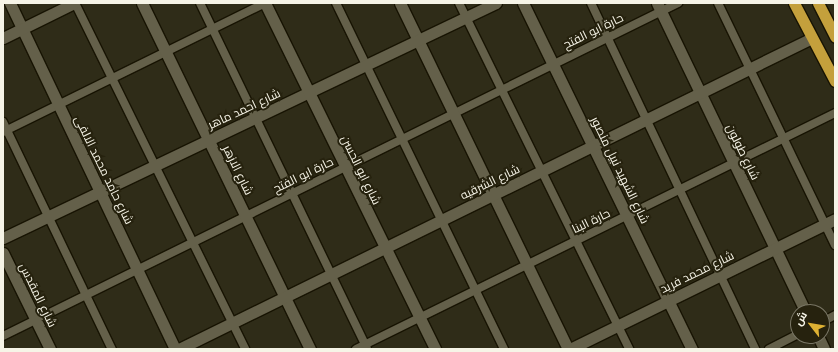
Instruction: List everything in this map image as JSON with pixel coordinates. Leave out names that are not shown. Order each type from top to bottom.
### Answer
[{"type":"highway","points":[[794,3],[835,80]]},
{"type":"highway","points":[[818,3],[835,37]]},
{"type":"street","name":"شارع حامد محمد الالفى","points":[[10,3],[175,349]]},
{"type":"street","points":[[3,38],[75,3]]},
{"type":"street","name":"شارع الازهر","points":[[142,3],[310,349]]},
{"type":"street","name":"شارع ابو الحسن","points":[[265,3],[435,349]]},
{"type":"street","points":[[400,3],[569,349]]},
{"type":"street","name":"شارع احمد ماهر","points":[[3,238],[496,3]]},
{"type":"street","name":"شارع الشهيد نبيل منصور","points":[[523,3],[692,349]]},
{"type":"street","name":"شارع طولون","points":[[659,7],[802,304]]},
{"type":"street","name":"شارع الشرقيه","points":[[179,349],[542,172],[812,38]]},
{"type":"street","name":"شارع محمد فريد","points":[[569,349],[835,219]]},
{"type":"street","name":"شارع المقدس","points":[[3,253],[50,349]]},
{"type":"lane","points":[[75,3],[245,349]]},
{"type":"lane","points":[[200,3],[366,347]]},
{"type":"lane","points":[[112,349],[4,128],[58,105],[265,3]]},
{"type":"lane","points":[[336,3],[504,349]]},
{"type":"lane","points":[[459,3],[629,349]]},
{"type":"lane","points":[[591,3],[756,349]]},
{"type":"lane","name":"حارة ابو الفتح","points":[[3,336],[608,38],[659,7],[678,3]]},
{"type":"lane","points":[[718,3],[835,246]]},
{"type":"lane","name":"حارة البنا","points":[[356,349],[366,347],[420,318],[784,140],[835,113]]},
{"type":"lane","points":[[769,349],[790,338]]}]
